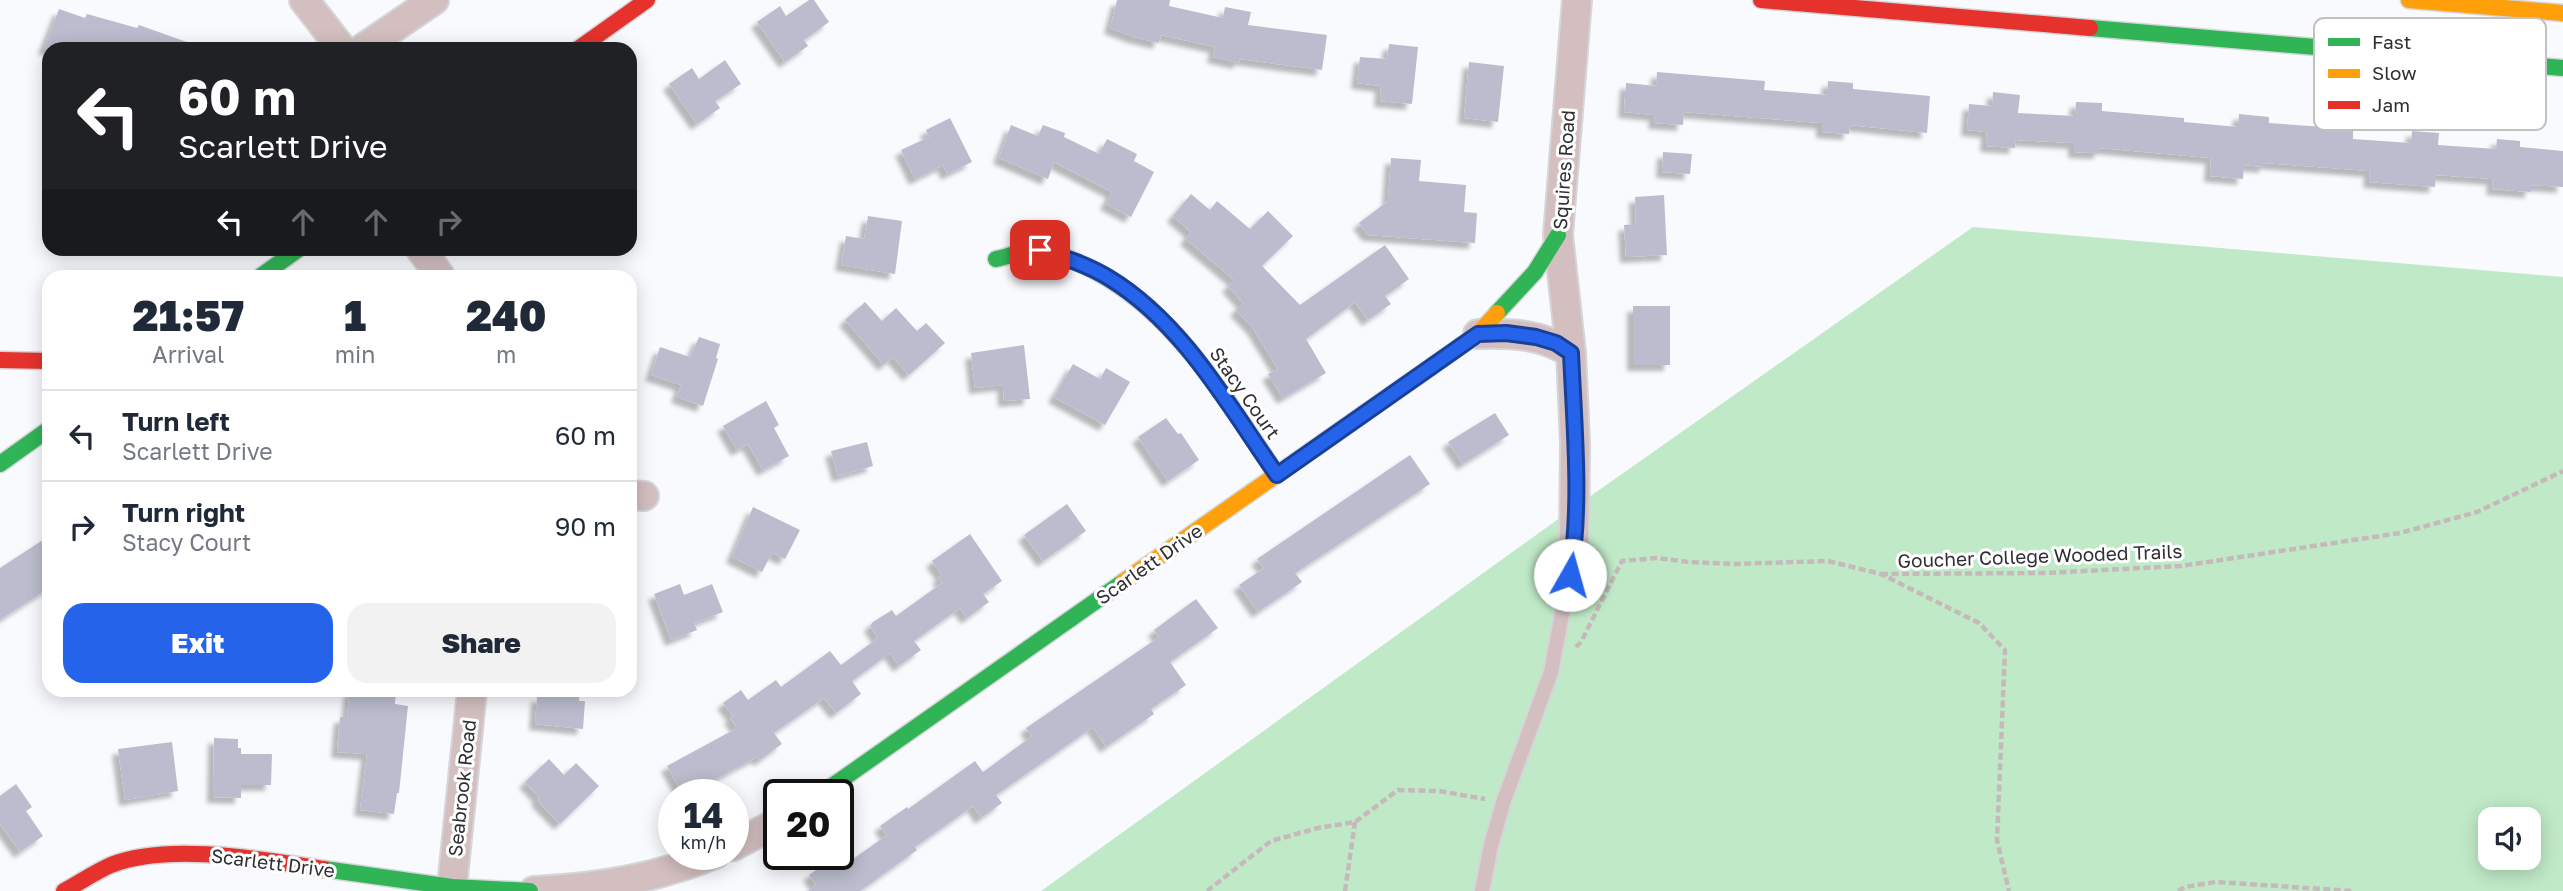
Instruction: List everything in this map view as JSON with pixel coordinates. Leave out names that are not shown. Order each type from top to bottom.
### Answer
[{"type":"street","points":[[304,0],[337,42]]},
{"type":"street","points":[[372,42],[434,0]]},
{"type":"street","points":[[589,42],[647,0]]},
{"type":"street","name":"Squires Road","points":[[1574,550],[1575,442],[1571,353],[1558,236],[1577,0]]},
{"type":"street","points":[[1761,0],[2314,47]]},
{"type":"street","points":[[2409,0],[2563,13]]},
{"type":"street","name":"Scarlett Drive","points":[[842,779],[1478,334],[1535,272],[1558,236]]},
{"type":"street","name":"Stacy Court","points":[[996,259],[1040,250],[1076,261],[1132,293],[1161,318],[1194,356],[1277,475]]},
{"type":"street","points":[[269,270],[289,256]]},
{"type":"street","points":[[1478,334],[1506,333],[1536,337],[1556,343],[1571,353]]},
{"type":"street","points":[[0,360],[42,361]]},
{"type":"street","points":[[0,464],[42,434]]},
{"type":"street","name":"Seabrook Road","points":[[452,889],[471,697]]},
{"type":"street","name":"Scarlett Drive","points":[[64,891],[111,866],[144,856],[230,855],[452,889],[532,891],[590,888],[669,870]]},
{"type":"lane","points":[[1482,891],[1503,803],[1551,672],[1574,550]]},
{"type":"path","name":"Goucher College Wooded Trails","points":[[1881,574],[2031,574],[2181,566],[2400,533],[2477,512],[2563,471]]},
{"type":"path","name":"Goucher College Wooded Trails","points":[[1551,672],[1581,642],[1622,561],[1657,558],[1734,564],[1828,561],[1881,574],[1979,623],[2004,650],[1997,840],[2009,891]]},
{"type":"path","points":[[1207,891],[1271,841],[1318,828],[1355,822],[1398,790],[1439,791],[1503,803]]},
{"type":"path","points":[[1346,891],[1355,822]]},
{"type":"path","points":[[2178,891],[2185,887],[2216,883],[2353,891]]},
{"type":"green space","points":[[1973,227],[2563,277],[2563,891],[1041,891],[1575,507]]},
{"type":"building","points":[[809,0],[814,0],[829,22],[804,40],[808,46],[785,62],[757,22],[780,6],[786,16]]},
{"type":"building","points":[[1117,0],[1170,0],[1169,6],[1223,18],[1225,7],[1251,12],[1248,25],[1327,35],[1322,70],[1240,59],[1239,63],[1213,57],[1215,47],[1161,35],[1159,43],[1134,37],[1110,28]]},
{"type":"building","points":[[59,9],[85,18],[87,14],[137,28],[139,25],[187,42],[47,42]]},
{"type":"building","points":[[1389,44],[1418,47],[1412,104],[1380,101],[1381,86],[1357,83],[1360,57],[1387,59]]},
{"type":"building","points":[[725,60],[741,84],[715,101],[720,108],[697,124],[669,84],[692,68],[699,79]]},
{"type":"building","points":[[1469,62],[1504,66],[1498,122],[1464,118]]},
{"type":"building","points":[[1657,72],[1765,81],[1764,90],[1827,95],[1828,81],[1853,83],[1853,89],[1930,96],[1927,133],[1850,125],[1849,134],[1822,132],[1822,123],[1684,112],[1683,125],[1654,123],[1655,115],[1624,112],[1626,83],[1656,86]]},
{"type":"building","points":[[1993,92],[2020,95],[2018,113],[2075,116],[2076,102],[2102,103],[2102,111],[2184,118],[2184,122],[2238,127],[2239,114],[2269,117],[2269,123],[2314,126],[2314,130],[2353,130],[2353,139],[2411,143],[2412,131],[2439,133],[2438,145],[2496,149],[2497,139],[2520,141],[2520,147],[2563,151],[2563,187],[2531,185],[2531,192],[2492,189],[2493,179],[2436,175],[2435,187],[2369,182],[2370,171],[2265,163],[2265,167],[2244,165],[2243,179],[2210,176],[2211,158],[2100,148],[2100,153],[2074,152],[2074,143],[2016,140],[2015,148],[1986,146],[1987,132],[1967,130],[1969,104],[1992,106]]},
{"type":"building","points":[[950,118],[972,162],[947,174],[943,165],[915,179],[901,150],[929,137],[926,130]]},
{"type":"building","points":[[1011,125],[1038,136],[1043,125],[1065,133],[1064,137],[1099,154],[1107,139],[1137,154],[1134,161],[1154,172],[1131,217],[1106,204],[1112,192],[1054,162],[1048,179],[999,158]]},
{"type":"building","points":[[1663,152],[1692,154],[1690,174],[1662,172]]},
{"type":"building","points":[[1391,158],[1421,160],[1419,181],[1466,185],[1464,212],[1477,213],[1475,243],[1368,235],[1359,223],[1388,201]]},
{"type":"building","points":[[1191,194],[1210,210],[1217,201],[1250,229],[1268,211],[1293,236],[1262,266],[1300,305],[1385,245],[1409,279],[1385,296],[1391,304],[1368,320],[1355,302],[1306,339],[1326,373],[1283,398],[1268,374],[1278,369],[1253,328],[1236,310],[1243,303],[1228,286],[1234,280],[1186,239],[1191,232],[1173,216]]},
{"type":"building","points":[[1664,195],[1667,255],[1626,257],[1624,225],[1636,224],[1635,197]]},
{"type":"building","points":[[868,216],[902,221],[895,274],[841,265],[846,236],[864,239]]},
{"type":"building","points":[[865,302],[882,321],[896,308],[917,331],[926,323],[945,343],[909,375],[893,357],[884,365],[845,320]]},
{"type":"building","points":[[1633,306],[1670,306],[1670,365],[1633,365]]},
{"type":"building","points":[[699,337],[720,344],[703,406],[677,397],[681,385],[651,375],[660,347],[690,357]]},
{"type":"building","points":[[1024,345],[1030,399],[1004,401],[1003,385],[975,388],[971,353]]},
{"type":"building","points":[[1073,364],[1100,379],[1106,368],[1130,382],[1105,425],[1054,397]]},
{"type":"building","points":[[766,401],[779,425],[774,428],[789,456],[763,470],[748,444],[737,450],[723,426]]},
{"type":"building","points":[[1495,413],[1509,435],[1463,464],[1448,442]]},
{"type":"building","points":[[1166,418],[1178,434],[1181,433],[1199,460],[1168,481],[1138,437]]},
{"type":"building","points":[[867,442],[873,466],[838,476],[831,451]]},
{"type":"building","points":[[1410,455],[1430,484],[1295,573],[1302,582],[1258,612],[1239,585],[1264,568],[1257,559]]},
{"type":"building","points":[[1067,504],[1086,531],[1043,561],[1024,535]]},
{"type":"building","points":[[753,507],[800,530],[785,559],[772,553],[762,572],[732,557]]},
{"type":"building","points":[[970,534],[1002,581],[983,594],[989,602],[967,618],[960,608],[914,641],[921,650],[899,666],[890,653],[852,681],[861,694],[836,713],[824,698],[774,733],[782,744],[760,760],[757,757],[715,779],[674,779],[667,766],[737,728],[730,718],[733,716],[723,703],[741,690],[748,700],[776,680],[781,687],[830,651],[841,665],[878,638],[870,626],[873,622],[892,610],[896,616],[942,583],[938,578],[942,575],[932,561]]},
{"type":"building","points":[[42,541],[42,593],[0,620],[0,568]]},
{"type":"building","points":[[680,584],[684,595],[712,584],[723,612],[694,623],[697,630],[671,640],[654,594]]},
{"type":"building","points":[[1196,599],[1218,628],[1170,662],[1186,685],[1151,709],[1154,714],[1106,747],[1093,727],[996,795],[1002,803],[981,818],[973,806],[915,847],[917,850],[860,891],[808,891],[816,885],[809,875],[816,870],[854,870],[854,858],[887,835],[880,826],[975,761],[983,772],[1032,736],[1026,728],[1159,637],[1154,630]]},
{"type":"building","points":[[349,697],[396,697],[395,704],[408,706],[399,793],[394,814],[360,810],[367,754],[337,752],[340,717],[347,717]]},
{"type":"building","points":[[537,697],[579,697],[579,701],[585,701],[583,729],[535,724]]},
{"type":"building","points":[[214,738],[238,739],[241,754],[272,754],[271,785],[241,785],[241,798],[213,797]]},
{"type":"building","points":[[172,742],[178,791],[125,800],[118,749]]},
{"type":"building","points":[[549,759],[564,775],[576,763],[599,786],[560,824],[537,800],[539,797],[525,782]]},
{"type":"building","points":[[16,784],[32,807],[26,811],[43,836],[20,852],[0,824],[0,796]]},
{"type":"traffic: fast","points":[[2090,28],[2314,47]]},
{"type":"traffic: fast","points":[[2546,67],[2563,68]]},
{"type":"traffic: fast","points":[[1497,313],[1535,272],[1558,235]]},
{"type":"traffic: fast","points":[[996,259],[1033,250],[1054,253],[1112,281],[1141,302],[1168,327],[1215,383],[1277,475]]},
{"type":"traffic: fast","points":[[269,270],[289,256]]},
{"type":"traffic: fast","points":[[0,464],[42,434]]},
{"type":"traffic: fast","points":[[842,779],[1123,582]]},
{"type":"traffic: fast","points":[[324,869],[452,887],[530,891]]},
{"type":"traffic: slow","points":[[2409,0],[2563,13]]},
{"type":"traffic: slow","points":[[1123,582],[1478,334],[1497,313]]},
{"type":"traffic: jam","points":[[588,42],[647,0]]},
{"type":"traffic: jam","points":[[1761,0],[2090,28]]},
{"type":"traffic: jam","points":[[0,360],[42,361]]},
{"type":"traffic: jam","points":[[64,891],[111,865],[134,858],[160,855],[217,855],[324,869]]},
{"type":"route","points":[[1040,250],[1076,261],[1108,277],[1161,318],[1194,356],[1277,475],[1478,334],[1506,333],[1556,343],[1571,353],[1575,442],[1574,550],[1570,575]]}]
